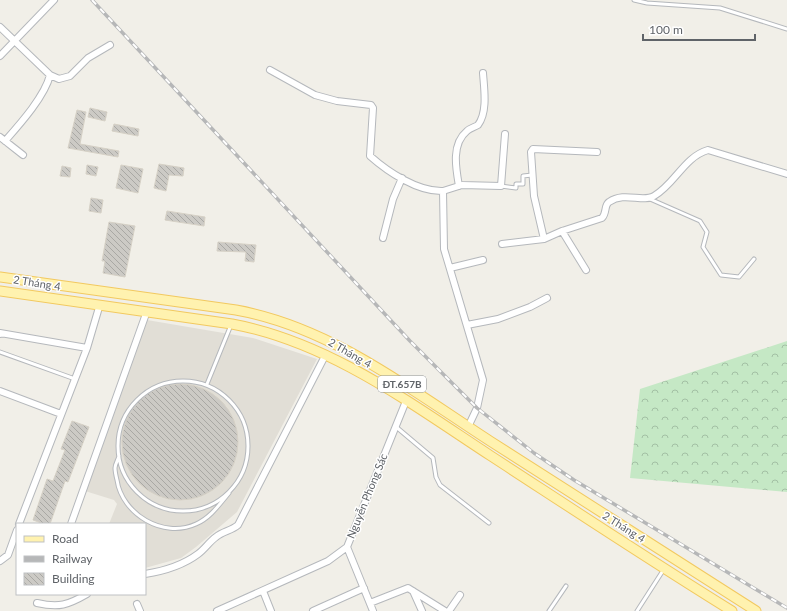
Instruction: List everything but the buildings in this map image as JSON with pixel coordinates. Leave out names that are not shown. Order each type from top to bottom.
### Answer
[{"type":"main road","name":"2 Tháng 4","points":[[0,277],[236,310],[269,318],[332,342],[411,390],[756,611]]},
{"type":"main road","name":"2 Tháng 4","points":[[0,290],[232,324],[279,335],[326,354],[406,401],[664,569],[732,611]]},
{"type":"main road","points":[[232,324],[236,310]]},
{"type":"main road","points":[[326,354],[332,342]]},
{"type":"main road","points":[[406,401],[411,390]]},
{"type":"main road","points":[[578,513],[585,502]]},
{"type":"main road","points":[[664,569],[672,557]]},
{"type":"street","points":[[0,56],[13,40],[54,0]]},
{"type":"street","points":[[0,27],[50,75],[60,79],[70,76],[88,58],[110,45]]},
{"type":"street","points":[[270,70],[315,95],[337,101],[371,105],[373,108],[370,156],[402,178],[430,191],[443,191],[459,186],[501,186],[505,134]]},
{"type":"street","points":[[459,186],[455,163],[457,148],[466,132],[478,125],[484,111],[485,91],[483,73]]},
{"type":"street","points":[[23,155],[2,139],[22,122],[44,90],[50,75]]},
{"type":"street","points":[[544,239],[534,196],[531,152],[533,149],[598,152]]},
{"type":"street","points":[[502,244],[544,239],[562,231],[602,218],[605,215],[607,205],[610,201],[630,196],[648,198],[661,190],[697,153],[708,150],[787,174]]},
{"type":"street","points":[[383,238],[393,199],[402,178]]},
{"type":"street","points":[[443,191],[444,249],[483,380],[477,408],[468,427]]},
{"type":"street","points":[[562,231],[586,270]]},
{"type":"street","points":[[450,268],[483,260]]},
{"type":"street","points":[[467,325],[498,319],[530,307],[547,298]]},
{"type":"street","points":[[19,523],[87,348],[100,304]]},
{"type":"street","points":[[71,523],[147,311]]},
{"type":"street","points":[[0,333],[87,348]]},
{"type":"street","points":[[146,574],[183,563],[198,554],[217,536],[234,530],[238,525],[326,354]]},
{"type":"street","points":[[0,391],[61,414]]},
{"type":"street","name":"Nguyễn Phong Sác","points":[[217,611],[328,561],[347,547],[406,401]]},
{"type":"street","points":[[0,562],[8,555],[16,533]]},
{"type":"street","points":[[347,547],[373,611]]},
{"type":"street","points":[[313,611],[364,588]]},
{"type":"street","points":[[370,603],[403,589],[412,590],[445,611]]},
{"type":"street","points":[[412,590],[422,611]]},
{"type":"street","points":[[263,591],[271,611]]},
{"type":"street","points":[[37,604],[57,606],[67,604],[85,595]]},
{"type":"street","points":[[449,611],[460,595]]},
{"type":"street","points":[[137,604],[140,611]]},
{"type":"lane","points":[[634,0],[647,3],[720,8],[787,29]]},
{"type":"lane","points":[[501,186],[516,188],[516,184],[523,184],[523,176],[532,175]]},
{"type":"lane","points":[[648,198],[700,221],[707,232],[703,247],[721,276],[739,277],[754,259]]},
{"type":"lane","points":[[207,384],[232,324]]},
{"type":"lane","points":[[0,352],[75,379]]},
{"type":"lane","points":[[119,456],[115,468],[118,488],[128,505],[143,520],[163,528],[180,529],[196,524],[215,511],[236,484],[246,462],[248,439],[242,417],[229,399],[207,384],[178,381],[156,386],[138,399],[123,423],[119,434],[119,456],[126,478],[141,495],[155,504],[176,511],[199,509],[220,500],[236,484]]},
{"type":"lane","points":[[395,426],[433,458],[436,478],[440,485],[489,522]]},
{"type":"lane","points":[[637,611],[664,569]]},
{"type":"lane","points":[[549,611],[566,586]]},
{"type":"shaded area","points":[[147,320],[253,338],[317,359],[237,512],[181,558],[146,568],[146,523],[109,523],[117,504],[114,500],[85,491]]},
{"type":"green space","points":[[787,341],[787,492],[630,478],[640,389]]},
{"type":"railway","points":[[92,0],[410,341],[477,408],[534,453],[574,480],[787,608]]}]
